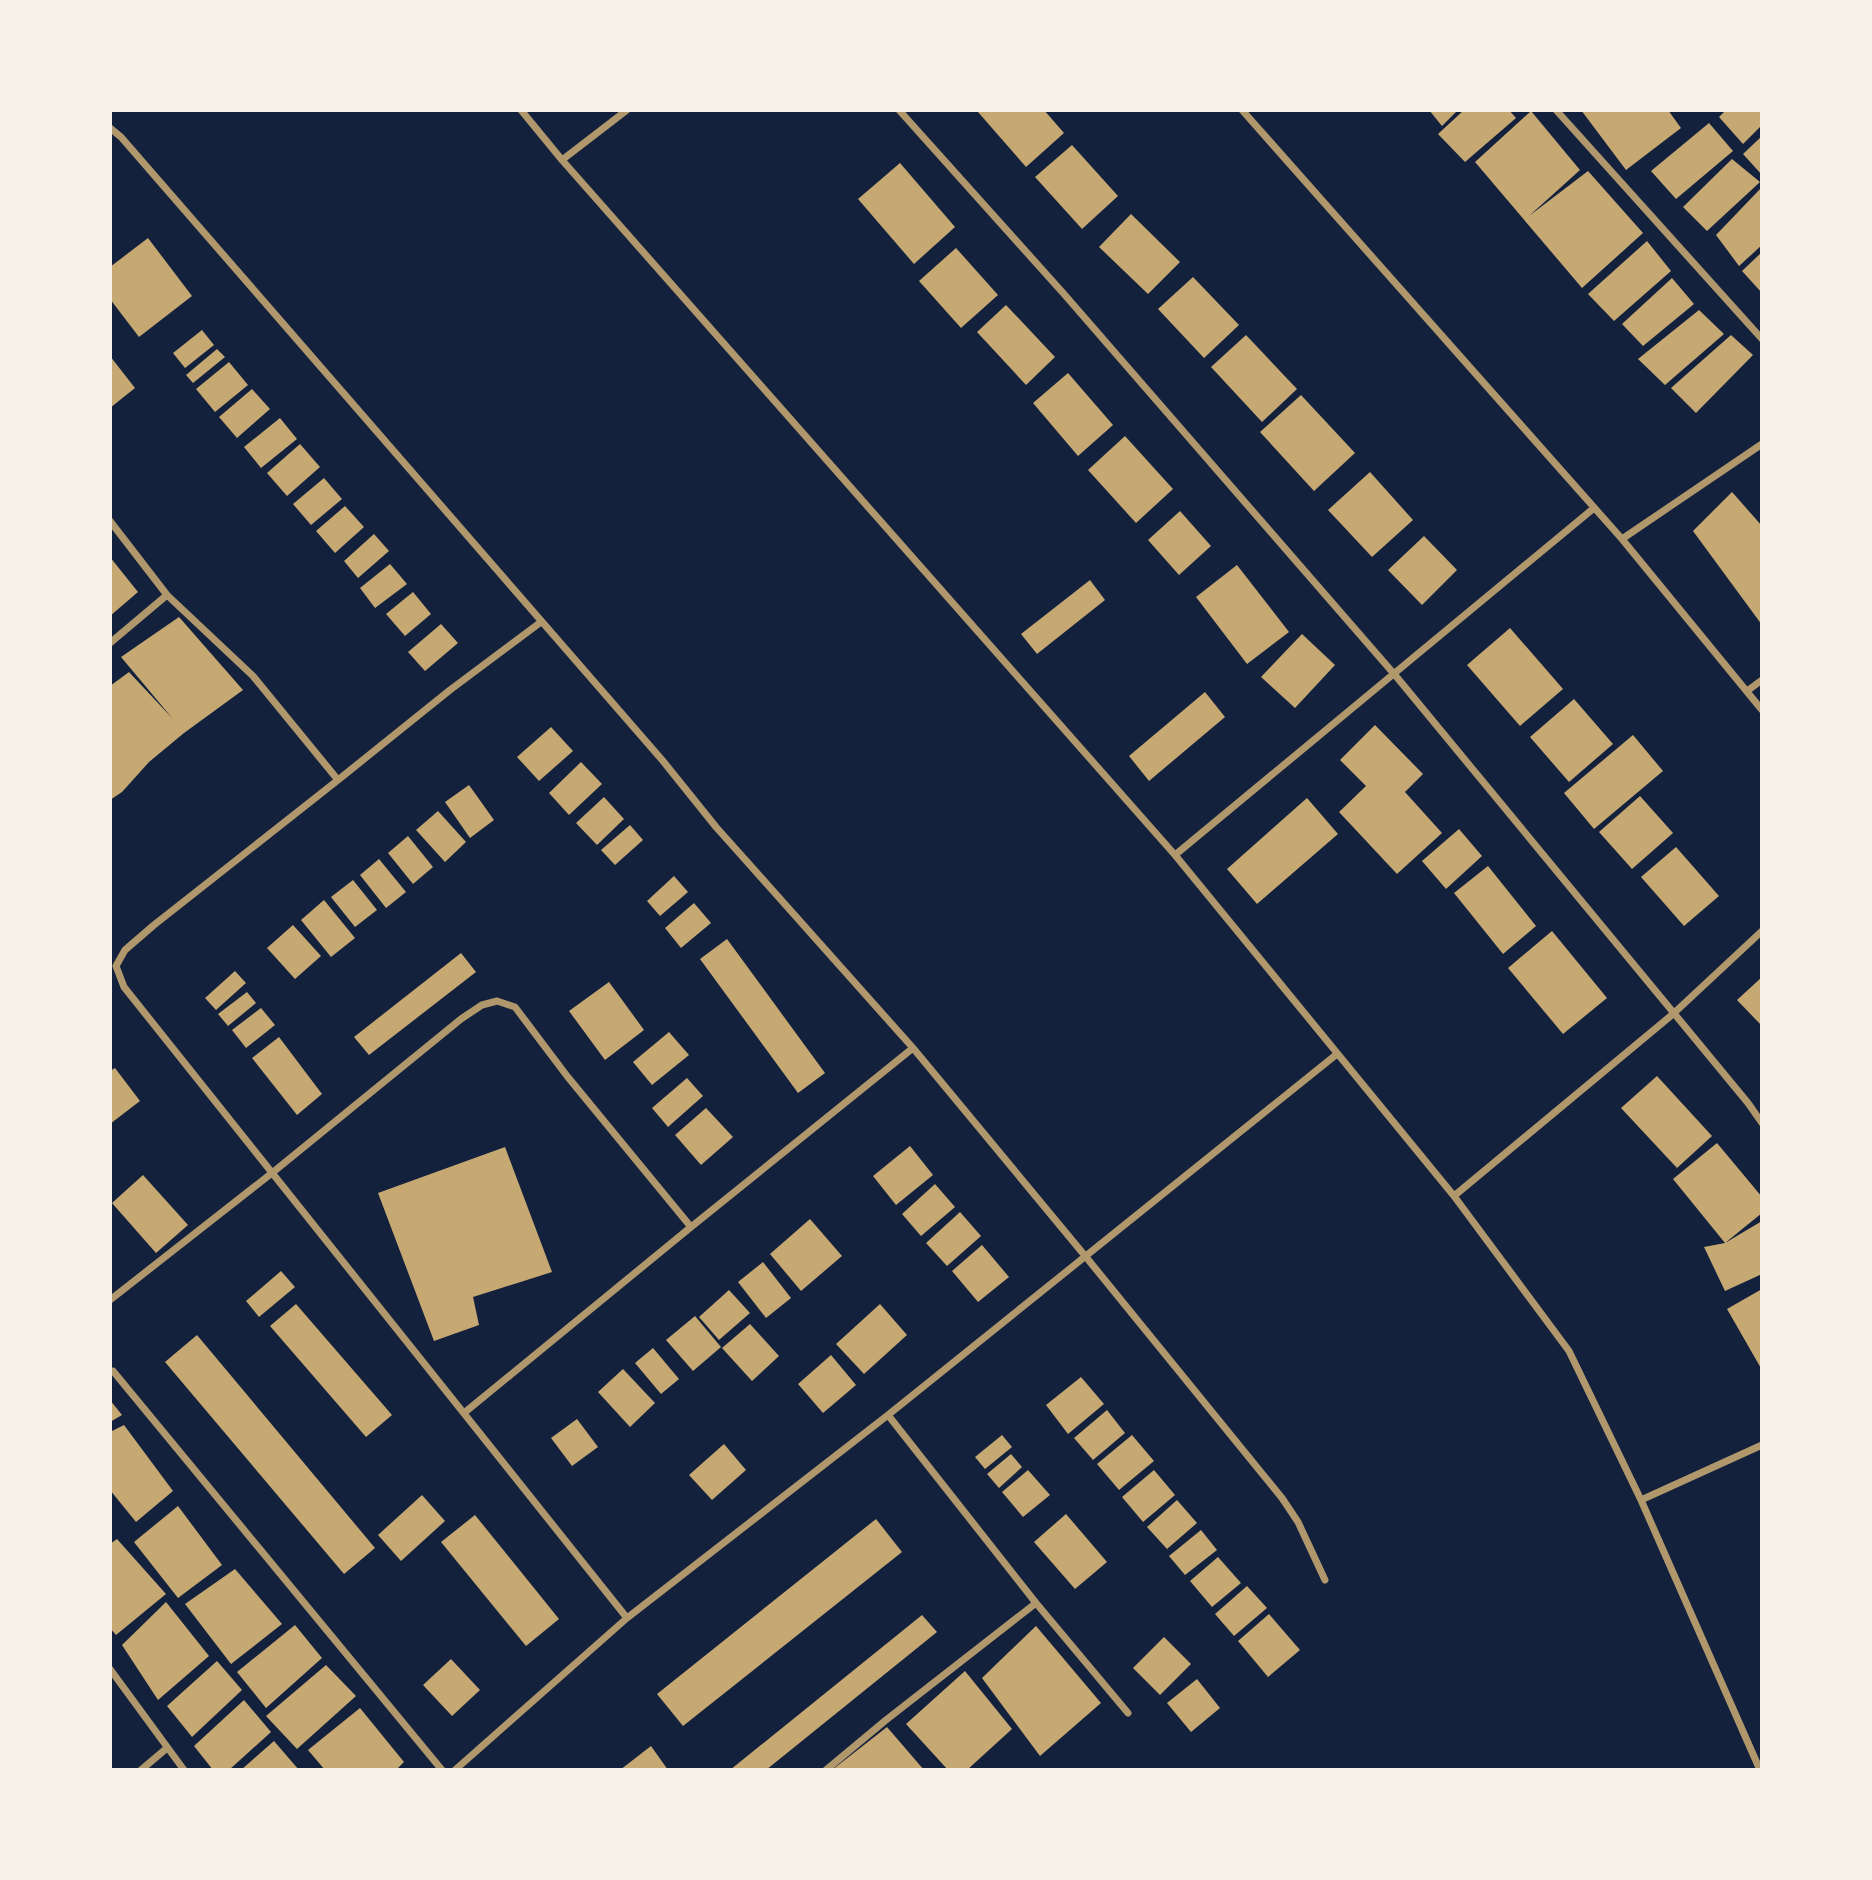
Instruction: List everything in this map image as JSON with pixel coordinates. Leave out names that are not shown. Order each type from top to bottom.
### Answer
[{"type":"street","points":[[521,110],[562,160],[1175,855],[1454,1196],[1569,1351],[1641,1500],[1760,1770]]},
{"type":"street","points":[[562,160],[627,110]]},
{"type":"street","points":[[900,110],[1064,294],[1395,675],[1762,1123]]},
{"type":"street","points":[[1242,110],[1622,539],[1762,710]]},
{"type":"street","points":[[1556,110],[1762,339]]},
{"type":"street","points":[[110,128],[663,761],[716,827],[913,1048],[1282,1498],[1298,1522],[1325,1580]]},
{"type":"street","points":[[1622,539],[1762,444]]},
{"type":"street","points":[[1175,855],[1594,508]]},
{"type":"street","points":[[110,521],[167,595],[253,677],[338,780]]},
{"type":"street","points":[[110,643],[167,595]]},
{"type":"street","points":[[541,622],[450,690],[154,925],[125,950],[116,966],[124,987],[627,1618]]},
{"type":"street","points":[[1746,691],[1762,680]]},
{"type":"street","points":[[1454,1196],[1673,1014],[1762,931]]},
{"type":"street","points":[[110,1300],[272,1173],[461,1019],[482,1006],[497,1001],[516,1007],[567,1076],[691,1227]]},
{"type":"street","points":[[464,1413],[913,1048]]},
{"type":"street","points":[[455,1770],[627,1618],[888,1415],[1337,1054]]},
{"type":"street","points":[[111,1369],[442,1770]]},
{"type":"street","points":[[888,1415],[1036,1603],[1128,1713]]},
{"type":"street","points":[[1641,1500],[1762,1446]]},
{"type":"street","points":[[826,1770],[1036,1603]]},
{"type":"street","points":[[110,1668],[184,1770]]},
{"type":"street","points":[[141,1770],[167,1748]]},
{"type":"building","points":[[1044,110],[1064,133],[1026,167],[978,112]]},
{"type":"building","points":[[1429,110],[1458,110],[1442,126]]},
{"type":"building","points":[[1464,110],[1509,110],[1516,118],[1465,162],[1438,134]]},
{"type":"building","points":[[1581,110],[1668,110],[1681,128],[1626,170]]},
{"type":"building","points":[[1726,110],[1762,110],[1762,125],[1743,144],[1719,117]]},
{"type":"building","points":[[1531,111],[1580,170],[1529,216],[1588,171],[1643,233],[1582,288],[1475,162]]},
{"type":"building","points":[[1709,123],[1733,151],[1676,199],[1651,171]]},
{"type":"building","points":[[1762,136],[1762,175],[1743,154]]},
{"type":"building","points":[[1072,145],[1118,196],[1082,229],[1035,177]]},
{"type":"building","points":[[1732,159],[1760,182],[1707,231],[1683,207]]},
{"type":"building","points":[[900,163],[955,227],[914,264],[858,199]]},
{"type":"building","points":[[1762,187],[1762,245],[1739,266],[1716,235]]},
{"type":"building","points":[[1131,214],[1180,262],[1148,294],[1099,247]]},
{"type":"building","points":[[148,238],[192,296],[139,337],[110,299],[110,267]]},
{"type":"building","points":[[1647,241],[1671,271],[1614,321],[1588,294]]},
{"type":"building","points":[[956,248],[998,295],[961,328],[919,281]]},
{"type":"building","points":[[1762,252],[1762,293],[1742,271]]},
{"type":"building","points":[[1193,277],[1239,325],[1204,358],[1158,309]]},
{"type":"building","points":[[1672,278],[1694,304],[1643,346],[1622,324]]},
{"type":"building","points":[[1006,305],[1055,357],[1026,385],[977,332]]},
{"type":"building","points":[[1699,310],[1724,334],[1665,385],[1638,359]]},
{"type":"building","points":[[202,330],[214,345],[185,368],[173,353]]},
{"type":"building","points":[[1246,335],[1297,389],[1262,422],[1211,367]]},
{"type":"building","points":[[1731,335],[1753,355],[1696,413],[1671,388]]},
{"type":"building","points":[[217,349],[225,357],[193,383],[186,375]]},
{"type":"building","points":[[110,356],[135,388],[110,408]]},
{"type":"building","points":[[229,362],[248,385],[215,412],[196,389]]},
{"type":"building","points":[[1068,373],[1113,425],[1078,456],[1033,403]]},
{"type":"building","points":[[252,389],[270,409],[237,438],[219,417]]},
{"type":"building","points":[[1301,395],[1355,453],[1314,491],[1260,432]]},
{"type":"building","points":[[280,418],[297,439],[261,468],[244,447]]},
{"type":"building","points":[[1125,436],[1173,489],[1136,523],[1088,470]]},
{"type":"building","points":[[300,444],[320,467],[287,496],[267,473]]},
{"type":"building","points":[[1370,472],[1413,520],[1372,557],[1328,510]]},
{"type":"building","points":[[324,478],[342,499],[311,525],[293,504]]},
{"type":"building","points":[[1732,492],[1762,526],[1762,625],[1693,531]]},
{"type":"building","points":[[345,506],[364,527],[335,553],[316,531]]},
{"type":"building","points":[[1180,511],[1211,546],[1179,575],[1148,540]]},
{"type":"building","points":[[374,534],[389,551],[358,578],[344,561]]},
{"type":"building","points":[[1424,536],[1457,570],[1422,605],[1388,570]]},
{"type":"building","points":[[110,557],[138,592],[110,616]]},
{"type":"building","points":[[390,564],[407,584],[375,608],[360,588]]},
{"type":"building","points":[[1237,565],[1289,632],[1247,664],[1196,597]]},
{"type":"building","points":[[1090,580],[1105,600],[1037,654],[1021,634]]},
{"type":"building","points":[[413,592],[431,614],[405,636],[386,614]]},
{"type":"building","points":[[179,617],[243,690],[184,733],[149,762],[122,792],[110,800],[110,686],[129,672],[173,719],[121,657]]},
{"type":"building","points":[[441,624],[458,643],[425,671],[408,652]]},
{"type":"building","points":[[1510,628],[1563,689],[1520,726],[1467,665]]},
{"type":"building","points":[[1302,634],[1335,665],[1295,708],[1261,677]]},
{"type":"building","points":[[1205,692],[1225,717],[1149,781],[1129,756]]},
{"type":"building","points":[[1574,699],[1613,744],[1569,782],[1530,737]]},
{"type":"building","points":[[1375,725],[1423,774],[1405,792],[1442,833],[1397,874],[1339,812],[1366,786],[1340,760]]},
{"type":"building","points":[[551,727],[573,751],[539,781],[517,757]]},
{"type":"building","points":[[1633,735],[1663,771],[1594,829],[1564,793]]},
{"type":"building","points":[[581,762],[602,784],[569,815],[549,793]]},
{"type":"building","points":[[469,785],[494,820],[470,838],[445,802]]},
{"type":"building","points":[[1640,796],[1673,833],[1632,869],[1599,832]]},
{"type":"building","points":[[604,797],[624,819],[597,845],[576,823]]},
{"type":"building","points":[[1307,798],[1338,834],[1257,904],[1227,869]]},
{"type":"building","points":[[438,811],[466,842],[445,862],[416,830]]},
{"type":"building","points":[[630,825],[643,840],[615,865],[601,850]]},
{"type":"building","points":[[1459,829],[1482,856],[1446,889],[1422,861]]},
{"type":"building","points":[[408,836],[433,867],[413,884],[388,853]]},
{"type":"building","points":[[1676,847],[1719,896],[1684,926],[1641,877]]},
{"type":"building","points":[[379,859],[406,892],[386,908],[360,875]]},
{"type":"building","points":[[1488,866],[1536,926],[1503,954],[1454,893]]},
{"type":"building","points":[[674,876],[688,892],[660,916],[647,901]]},
{"type":"building","points":[[353,880],[377,910],[355,927],[331,897]]},
{"type":"building","points":[[324,900],[355,938],[331,957],[301,920]]},
{"type":"building","points":[[694,903],[711,923],[681,948],[665,928]]},
{"type":"building","points":[[293,925],[321,956],[295,979],[267,948]]},
{"type":"building","points":[[1552,931],[1607,998],[1563,1034],[1508,968]]},
{"type":"building","points":[[727,939],[825,1073],[798,1093],[700,959]]},
{"type":"building","points":[[461,953],[476,972],[369,1055],[354,1037]]},
{"type":"building","points":[[235,971],[246,983],[216,1010],[205,998]]},
{"type":"building","points":[[1762,977],[1762,1026],[1737,1000]]},
{"type":"building","points":[[609,982],[644,1030],[605,1060],[569,1011]]},
{"type":"building","points":[[247,992],[256,1003],[228,1026],[218,1014]]},
{"type":"building","points":[[261,1008],[275,1025],[246,1048],[232,1030]]},
{"type":"building","points":[[669,1032],[689,1055],[652,1085],[633,1062]]},
{"type":"building","points":[[279,1037],[322,1094],[297,1115],[252,1058]]},
{"type":"building","points":[[115,1068],[140,1101],[110,1124],[110,1071]]},
{"type":"building","points":[[1657,1076],[1712,1136],[1677,1168],[1621,1108]]},
{"type":"building","points":[[687,1078],[703,1096],[668,1127],[652,1108]]},
{"type":"building","points":[[706,1108],[733,1137],[701,1165],[675,1135]]},
{"type":"building","points":[[1717,1143],[1762,1197],[1762,1213],[1725,1243],[1673,1179]]},
{"type":"building","points":[[910,1146],[933,1175],[896,1205],[873,1176]]},
{"type":"building","points":[[505,1147],[552,1272],[473,1297],[479,1325],[434,1341],[378,1193]]},
{"type":"building","points":[[143,1175],[188,1225],[156,1253],[112,1203]]},
{"type":"building","points":[[935,1184],[955,1207],[921,1236],[902,1214]]},
{"type":"building","points":[[960,1212],[981,1236],[947,1266],[926,1243]]},
{"type":"building","points":[[810,1219],[842,1256],[801,1291],[770,1254]]},
{"type":"building","points":[[1762,1221],[1762,1274],[1725,1291],[1704,1247],[1725,1243]]},
{"type":"building","points":[[982,1245],[1009,1277],[978,1302],[952,1271]]},
{"type":"building","points":[[763,1262],[791,1298],[766,1318],[738,1282]]},
{"type":"building","points":[[281,1271],[295,1287],[259,1317],[246,1301]]},
{"type":"building","points":[[1762,1289],[1762,1370],[1727,1309]]},
{"type":"building","points":[[729,1290],[750,1313],[719,1340],[699,1317]]},
{"type":"building","points":[[296,1304],[392,1415],[366,1437],[270,1326]]},
{"type":"building","points":[[880,1304],[907,1335],[864,1374],[836,1344]]},
{"type":"building","points":[[695,1316],[721,1347],[693,1371],[666,1340]]},
{"type":"building","points":[[750,1324],[779,1356],[752,1381],[722,1348]]},
{"type":"building","points":[[197,1335],[375,1548],[344,1574],[165,1362]]},
{"type":"building","points":[[653,1348],[679,1379],[661,1394],[635,1363]]},
{"type":"building","points":[[831,1355],[856,1385],[823,1413],[798,1384]]},
{"type":"building","points":[[623,1369],[655,1403],[630,1427],[598,1392]]},
{"type":"building","points":[[1081,1377],[1104,1404],[1068,1434],[1046,1405]]},
{"type":"building","points":[[110,1400],[122,1415],[110,1422]]},
{"type":"building","points":[[1107,1410],[1125,1433],[1093,1460],[1074,1438]]},
{"type":"building","points":[[577,1419],[598,1447],[572,1466],[551,1438]]},
{"type":"building","points":[[124,1425],[173,1491],[136,1522],[110,1490],[110,1432]]},
{"type":"building","points":[[1002,1435],[1012,1447],[985,1469],[975,1457]]},
{"type":"building","points":[[1132,1435],[1154,1461],[1119,1490],[1097,1464]]},
{"type":"building","points":[[724,1444],[746,1470],[712,1500],[689,1475]]},
{"type":"building","points":[[1011,1454],[1022,1467],[999,1488],[987,1474]]},
{"type":"building","points":[[1028,1470],[1050,1495],[1023,1517],[1002,1492]]},
{"type":"building","points":[[1154,1470],[1175,1495],[1143,1522],[1122,1497]]},
{"type":"building","points":[[422,1495],[445,1521],[401,1561],[378,1535]]},
{"type":"building","points":[[1177,1500],[1197,1523],[1167,1549],[1147,1527]]},
{"type":"building","points":[[178,1506],[222,1565],[178,1598],[134,1542]]},
{"type":"building","points":[[1066,1514],[1107,1562],[1075,1589],[1034,1542]]},
{"type":"building","points":[[475,1515],[559,1619],[526,1646],[441,1542]]},
{"type":"building","points":[[876,1519],[902,1552],[683,1726],[657,1694]]},
{"type":"building","points":[[1201,1530],[1217,1550],[1185,1575],[1169,1556]]},
{"type":"building","points":[[117,1539],[166,1594],[116,1635],[110,1628],[110,1544]]},
{"type":"building","points":[[1218,1557],[1241,1583],[1212,1607],[1190,1581]]},
{"type":"building","points":[[235,1569],[282,1624],[231,1664],[185,1604]]},
{"type":"building","points":[[1247,1586],[1267,1608],[1234,1636],[1215,1614]]},
{"type":"building","points":[[166,1602],[209,1656],[158,1700],[122,1645]]},
{"type":"building","points":[[1269,1614],[1300,1650],[1268,1677],[1238,1641]]},
{"type":"building","points":[[922,1615],[937,1632],[766,1770],[730,1770]]},
{"type":"building","points":[[295,1625],[322,1658],[266,1708],[237,1672]]},
{"type":"building","points":[[1036,1626],[1101,1703],[1040,1756],[982,1678]]},
{"type":"building","points":[[1164,1637],[1191,1664],[1160,1695],[1133,1668]]},
{"type":"building","points":[[451,1659],[480,1690],[452,1716],[423,1685]]},
{"type":"building","points":[[217,1661],[242,1690],[192,1737],[167,1706]]},
{"type":"building","points":[[326,1665],[356,1696],[297,1749],[266,1716]]},
{"type":"building","points":[[965,1671],[1012,1729],[967,1770],[948,1770],[906,1724]]},
{"type":"building","points":[[1197,1679],[1220,1708],[1191,1732],[1167,1703]]},
{"type":"building","points":[[244,1700],[271,1732],[229,1770],[213,1770],[194,1746]]},
{"type":"building","points":[[360,1708],[404,1762],[396,1770],[325,1770],[308,1750]]},
{"type":"building","points":[[887,1727],[924,1770],[832,1770]]},
{"type":"building","points":[[274,1741],[299,1770],[241,1770]]},
{"type":"building","points":[[651,1746],[668,1770],[620,1770]]}]
